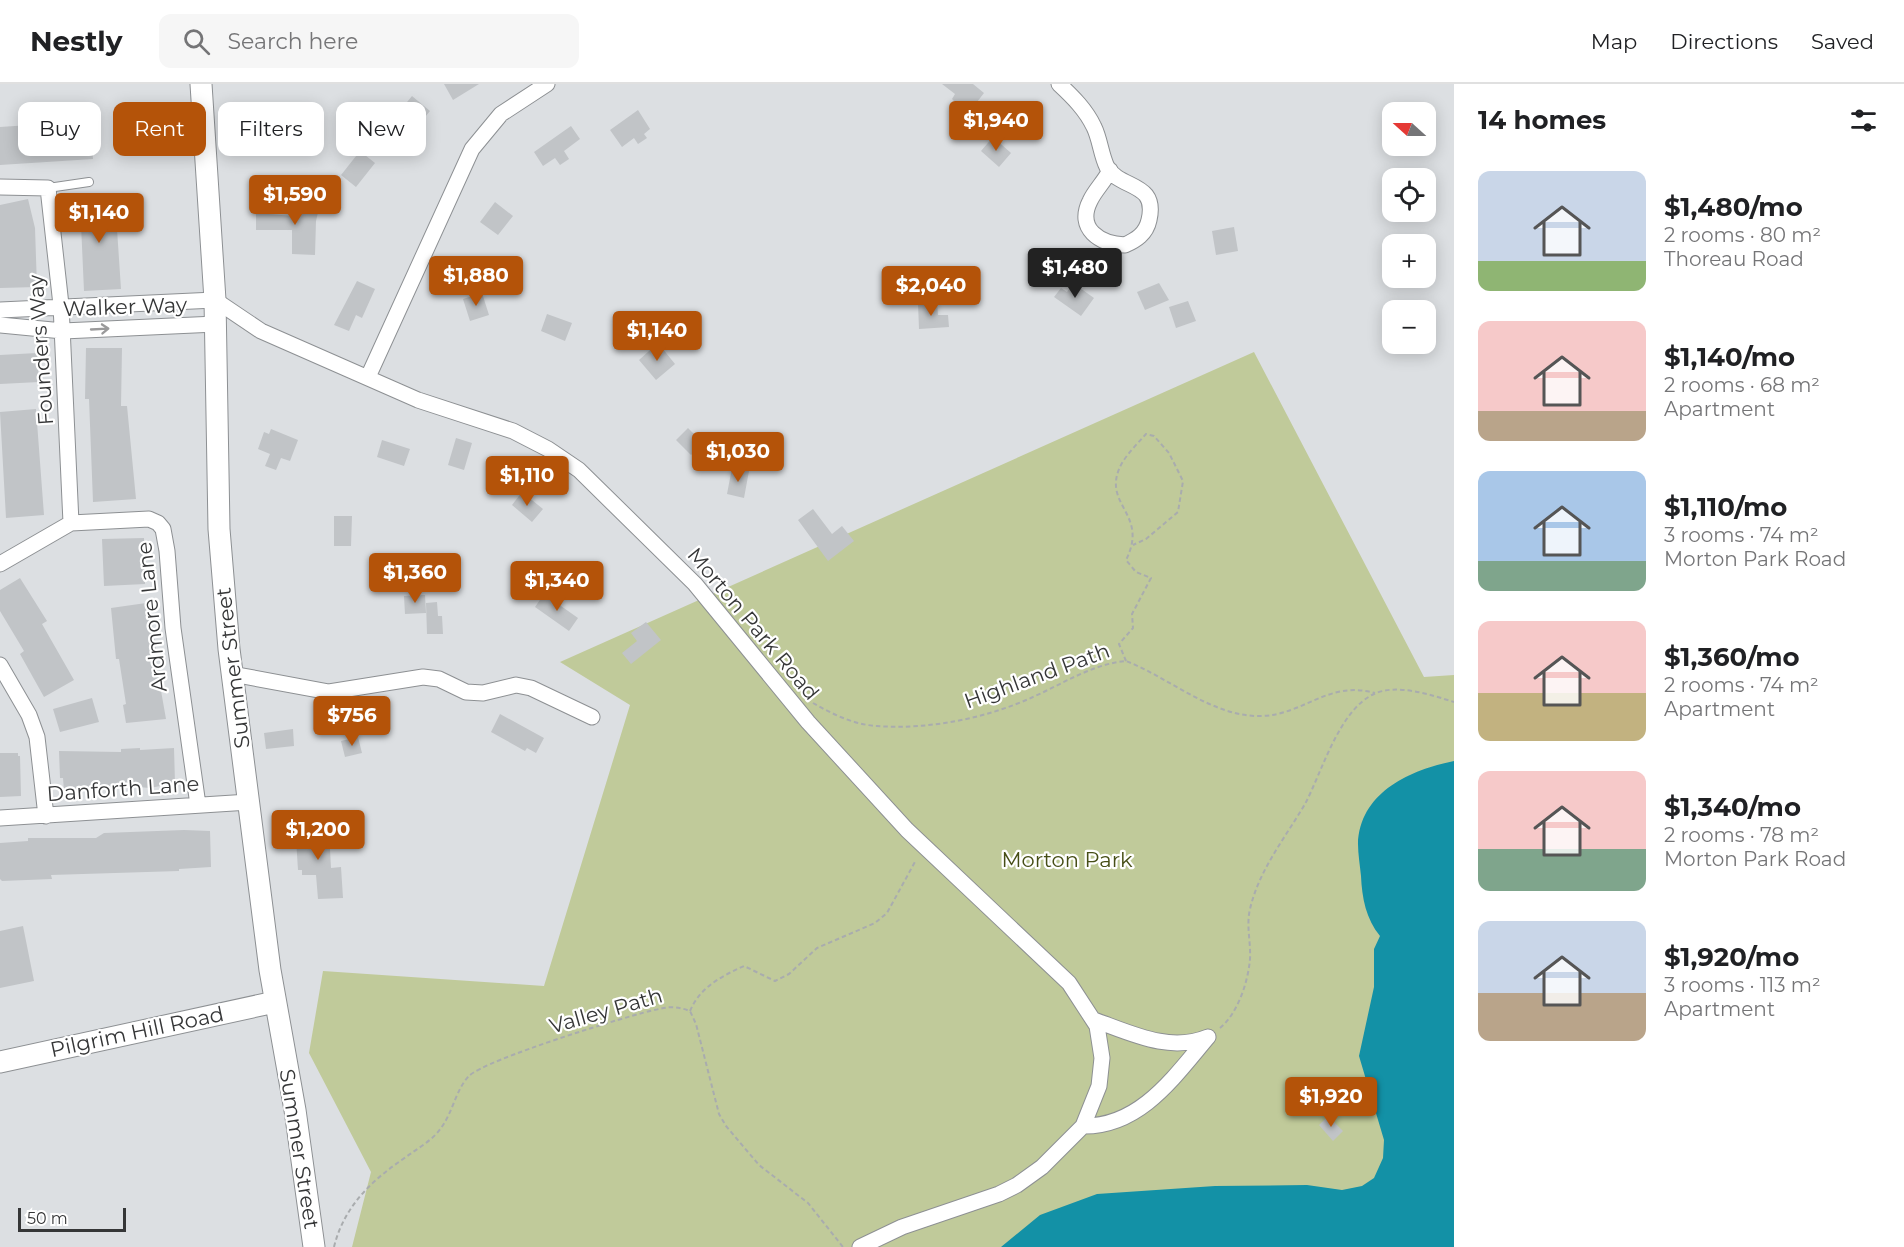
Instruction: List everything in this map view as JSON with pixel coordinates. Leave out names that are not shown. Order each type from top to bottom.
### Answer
[{"type":"main road","name":"Summer Street","points":[[201,84],[216,324],[219,523],[232,674],[275,1002],[295,1110],[314,1247]]},
{"type":"main road","name":"Pilgrim Hill Road","points":[[0,1062],[275,1002]]},
{"type":"street","points":[[368,376],[472,149],[501,114],[547,84]]},
{"type":"street","points":[[1059,84],[1078,102],[1093,125],[1110,170],[1142,190],[1148,197],[1151,207],[1148,225],[1143,234],[1125,245],[1100,241],[1090,233],[1086,220],[1090,200],[1110,170]]},
{"type":"street","points":[[0,187],[48,188]]},
{"type":"street","name":"Founders Way","points":[[48,188],[63,331],[71,523]]},
{"type":"street","name":"Walker Way","points":[[0,310],[61,305],[215,300]]},
{"type":"street","name":"Morton Park Road","points":[[215,300],[261,331],[368,376],[418,400],[513,431],[548,449],[579,470],[695,584],[808,722],[922,845],[1045,958],[1069,983],[1097,1026],[1102,1071],[1094,1101],[1083,1126]]},
{"type":"street","name":"Walker Way","points":[[0,325],[63,331],[216,324]]},
{"type":"street","name":"Ardmore Lane","points":[[0,564],[71,523],[149,519],[158,523],[163,529],[172,628],[198,805]]},
{"type":"street","points":[[0,665],[29,716],[37,737],[46,816]]},
{"type":"street","points":[[232,674],[329,692],[423,676],[439,679],[466,692],[483,693],[516,685],[531,688],[592,717]]},
{"type":"street","name":"Danforth Lane","points":[[0,818],[249,802]]},
{"type":"street","points":[[1094,1020],[1165,1043],[1185,1044],[1208,1037]]},
{"type":"street","points":[[860,1247],[902,1227],[999,1194],[1017,1185],[1042,1167],[1083,1126],[1102,1126],[1149,1103],[1208,1037]]},
{"type":"lane","points":[[48,188],[89,182]]},
{"type":"path","points":[[1126,661],[1119,644],[1133,628],[1132,614],[1151,578],[1136,572],[1126,560],[1133,545],[1130,516],[1117,499],[1115,484],[1122,463],[1146,434],[1154,435],[1169,453],[1183,481],[1178,512],[1146,539],[1133,545]]},
{"type":"path","name":"Highland Path","points":[[813,703],[855,722],[876,726],[949,722],[1030,699],[1110,662],[1126,661],[1221,709],[1259,716],[1276,715],[1330,692],[1346,689],[1375,693],[1401,691],[1454,702]]},
{"type":"path","points":[[1208,1037],[1229,1019],[1243,989],[1250,958],[1248,919],[1264,873],[1305,803],[1347,720],[1361,702],[1375,693]]},
{"type":"path","points":[[690,1011],[696,997],[721,976],[744,966],[775,981],[789,974],[817,948],[875,923],[887,913],[922,845]]},
{"type":"path","name":"Valley Path","points":[[333,1247],[336,1236],[356,1199],[376,1177],[441,1129],[470,1075],[498,1061],[658,1009],[677,1007],[690,1011],[696,1023],[719,1113],[726,1126],[759,1165],[808,1203],[843,1247]]},
{"type":"green space","name":"Morton Park","points":[[1254,352],[1424,677],[1454,675],[1454,1247],[352,1247],[371,1172],[309,1053],[323,971],[544,986],[630,705],[560,662]]},
{"type":"water","points":[[1454,761],[1454,1247],[1001,1247],[1040,1215],[1097,1194],[1215,1186],[1307,1185],[1342,1190],[1362,1186],[1374,1178],[1383,1158],[1384,1140],[1359,1056],[1374,987],[1374,949],[1380,936],[1371,923],[1364,900],[1358,848],[1361,826],[1368,810],[1390,786],[1421,770]]},
{"type":"building","points":[[444,84],[479,84],[453,100]]},
{"type":"building","points":[[942,84],[973,84],[984,93],[967,115],[953,104],[955,102],[952,99],[955,94]]},
{"type":"building","points":[[412,96],[419,102],[407,102]]},
{"type":"building","points":[[638,110],[650,129],[644,134],[647,138],[638,144],[634,138],[622,147],[610,130]]},
{"type":"building","points":[[18,126],[18,156],[93,156],[93,159],[0,165],[0,127]]},
{"type":"building","points":[[571,126],[580,139],[564,151],[569,159],[560,165],[555,158],[543,166],[534,152]]},
{"type":"building","points":[[993,137],[1011,153],[999,167],[981,151]]},
{"type":"building","points":[[356,156],[366,156],[375,163],[356,187],[341,175]]},
{"type":"building","points":[[28,199],[35,228],[37,287],[0,288],[0,205]]},
{"type":"building","points":[[115,199],[121,289],[84,291],[81,224],[74,224],[72,202]]},
{"type":"building","points":[[297,199],[320,204],[316,221],[315,255],[292,254],[292,230],[256,230],[256,213],[294,216]]},
{"type":"building","points":[[495,202],[513,216],[498,235],[480,222]]},
{"type":"building","points":[[1234,227],[1238,251],[1216,255],[1212,231]]},
{"type":"building","points":[[357,281],[375,289],[362,318],[356,315],[349,331],[334,325]]},
{"type":"building","points":[[1073,283],[1094,298],[1081,316],[1054,297],[1061,288],[1067,292]]},
{"type":"building","points":[[1159,283],[1169,300],[1145,310],[1137,292]]},
{"type":"building","points":[[482,293],[489,315],[470,321],[463,299]]},
{"type":"building","points":[[1188,301],[1196,321],[1176,328],[1169,307]]},
{"type":"building","points":[[937,302],[938,315],[948,315],[949,327],[919,329],[918,303]]},
{"type":"building","points":[[547,314],[572,323],[565,341],[541,331]]},
{"type":"building","points":[[658,343],[675,364],[656,380],[639,360]]},
{"type":"building","points":[[86,348],[122,348],[121,406],[127,406],[136,499],[93,502],[89,399],[85,399]]},
{"type":"building","points":[[37,353],[39,382],[0,384],[0,355]]},
{"type":"building","points":[[36,409],[44,515],[6,518],[0,412]]},
{"type":"building","points":[[688,428],[703,443],[691,455],[676,440]]},
{"type":"building","points":[[271,429],[298,440],[290,461],[281,458],[276,470],[265,466],[270,454],[258,449],[264,432],[269,434]]},
{"type":"building","points":[[456,438],[472,443],[464,470],[448,465]]},
{"type":"building","points":[[382,440],[410,449],[404,466],[377,457]]},
{"type":"building","points":[[732,468],[749,471],[744,498],[727,494]]},
{"type":"building","points":[[522,492],[543,509],[532,522],[512,505]]},
{"type":"building","points":[[813,509],[832,534],[842,526],[854,541],[828,561],[798,520]]},
{"type":"building","points":[[334,516],[352,516],[351,546],[334,546]]},
{"type":"building","points":[[144,538],[145,584],[104,586],[102,539]]},
{"type":"building","points":[[20,578],[47,621],[42,624],[74,680],[44,697],[20,654],[24,651],[0,611],[0,590]]},
{"type":"building","points":[[544,594],[578,618],[569,631],[535,607]]},
{"type":"building","points":[[425,595],[426,613],[405,614],[404,596]]},
{"type":"building","points":[[437,602],[438,616],[442,616],[443,634],[427,634],[426,603]]},
{"type":"building","points":[[146,603],[153,627],[156,651],[154,651],[166,719],[126,723],[123,705],[126,704],[119,659],[116,659],[111,608]]},
{"type":"building","points":[[646,622],[661,640],[631,664],[622,653],[637,641],[631,633]]},
{"type":"building","points":[[92,698],[99,722],[60,732],[53,709]]},
{"type":"building","points":[[500,714],[544,738],[536,753],[527,748],[525,751],[491,732]]},
{"type":"building","points":[[293,729],[294,746],[266,749],[264,733]]},
{"type":"building","points":[[358,737],[362,753],[345,757],[341,741]]},
{"type":"building","points":[[140,748],[140,750],[174,748],[175,783],[150,788],[126,786],[64,791],[63,778],[60,778],[59,751],[121,752],[121,749]]},
{"type":"building","points":[[0,753],[18,753],[20,756],[21,796],[0,797]]},
{"type":"building","points":[[311,822],[312,832],[329,831],[331,868],[341,867],[343,898],[318,899],[316,875],[302,875],[302,870],[298,870],[295,823]]},
{"type":"building","points":[[210,831],[211,867],[179,869],[179,871],[51,875],[52,879],[2,881],[0,879],[0,843],[28,841],[28,838],[96,838],[104,833]]},
{"type":"building","points":[[23,926],[34,981],[0,988],[0,931]]},
{"type":"building","points":[[1328,1116],[1343,1131],[1333,1141],[1319,1125]]}]
